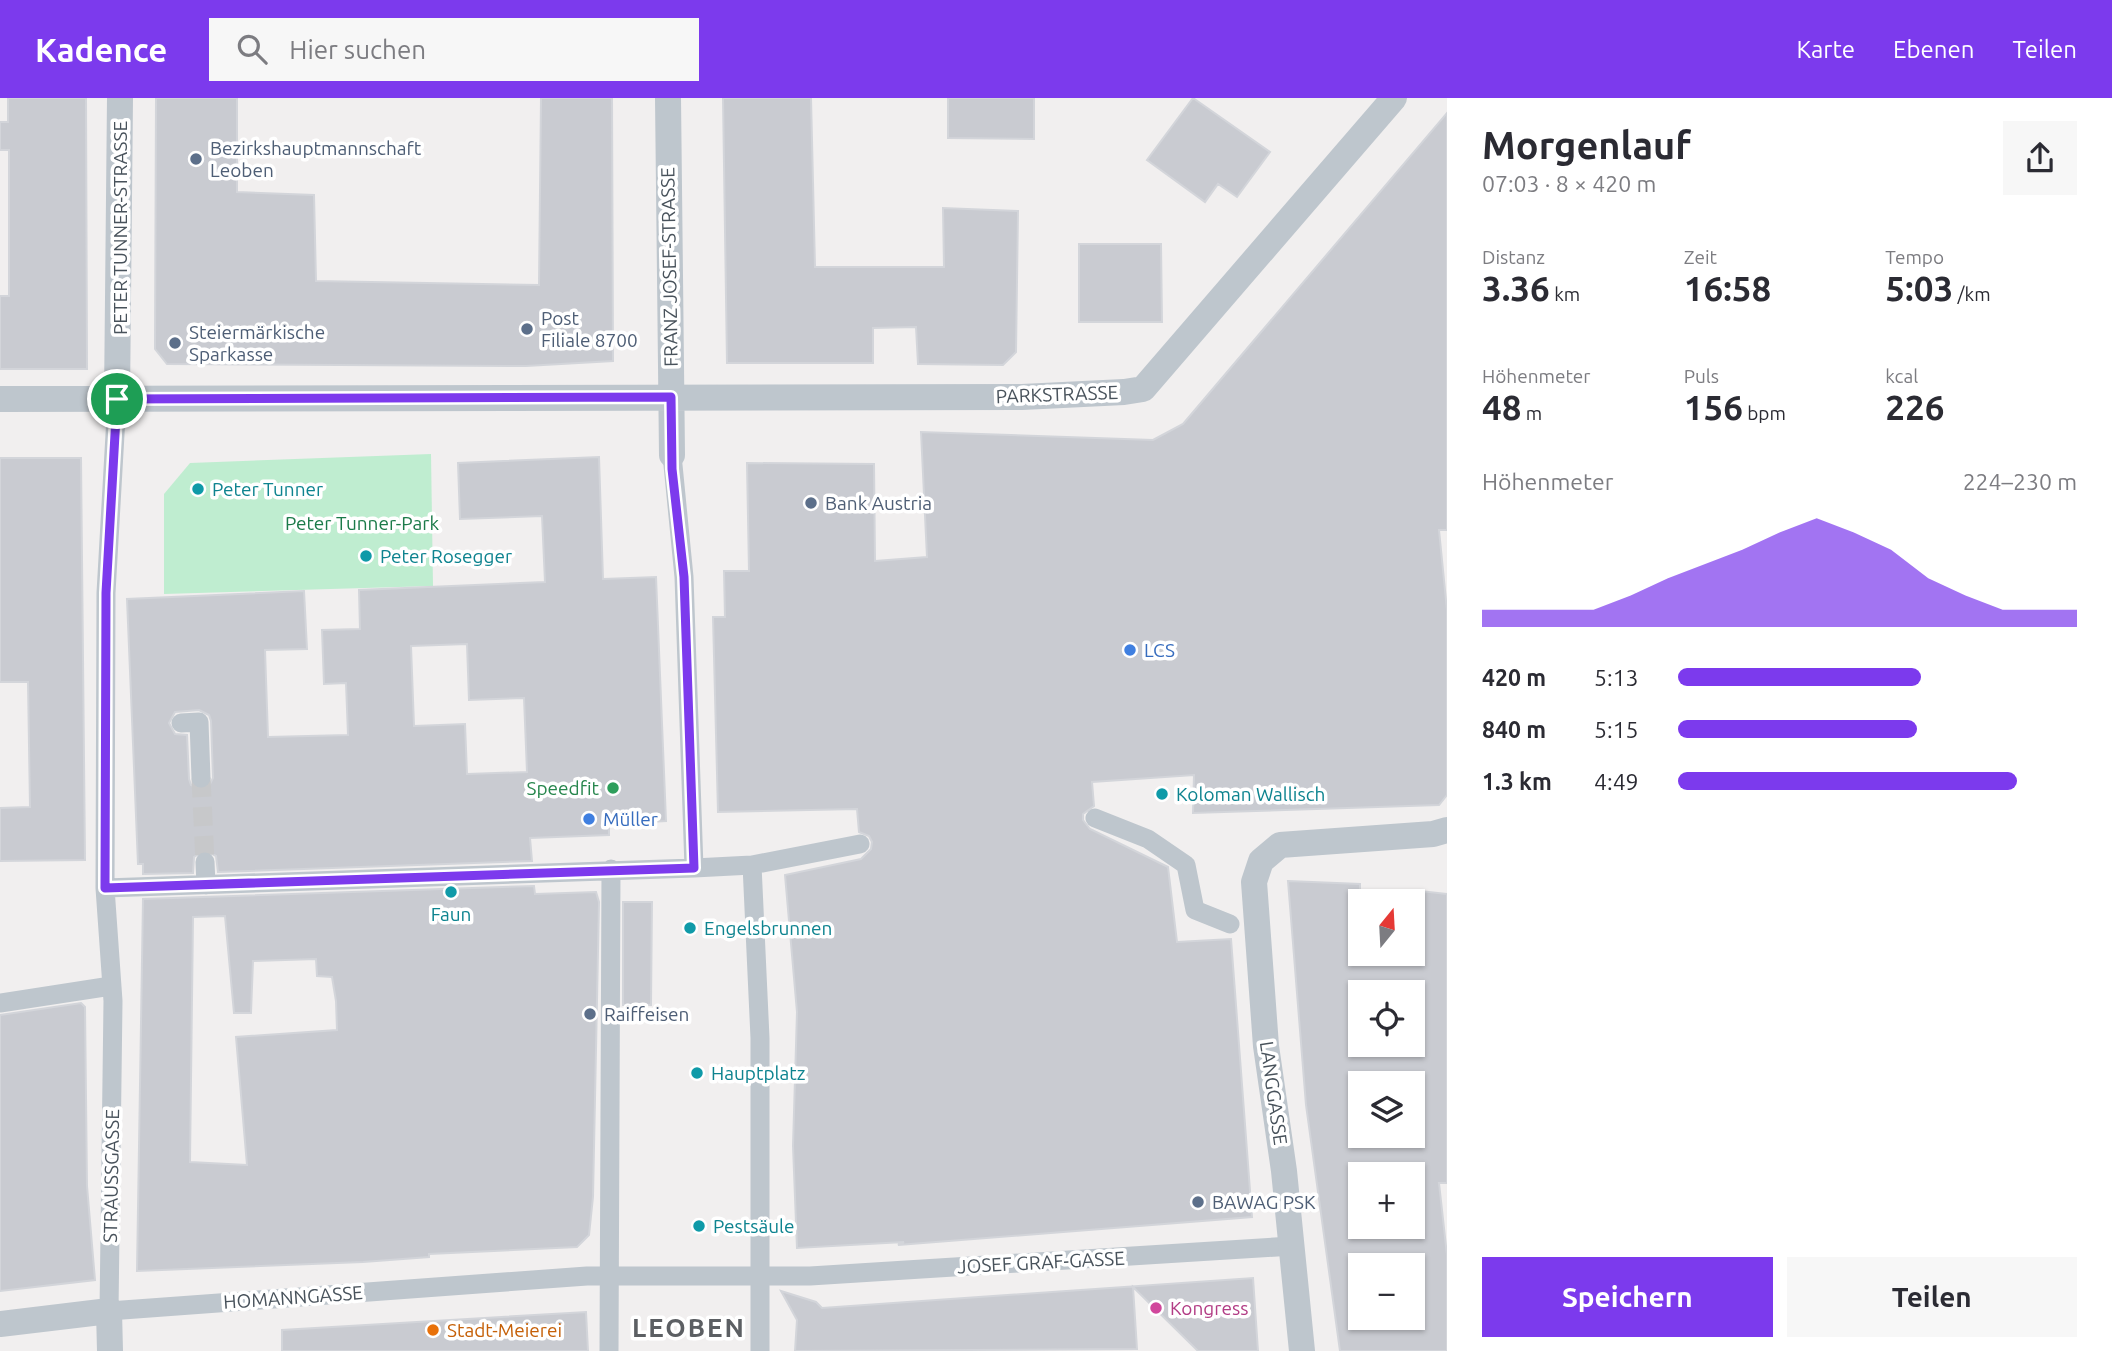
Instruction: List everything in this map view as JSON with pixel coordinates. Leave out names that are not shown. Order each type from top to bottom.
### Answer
[{"type":"street","name":"PETER TUNNER-STRASSE","points":[[105,888],[106,593],[117,399],[120,98]]},
{"type":"street","name":"FRANZ JOSEF-STRASSE","points":[[668,98],[672,455],[684,577],[694,868]]},
{"type":"street","name":"PARKSTRASSE","points":[[0,400],[1022,397],[1143,389],[1394,98]]},
{"type":"street","points":[[181,723],[199,722],[201,778]]},
{"type":"street","points":[[1095,818],[1148,839],[1186,865],[1195,910],[1230,924]]},
{"type":"street","name":"LANGGASSE","points":[[1302,1351],[1292,1246],[1266,1046],[1254,882],[1261,861],[1280,845],[1433,834],[1447,830]]},
{"type":"street","points":[[105,888],[752,865],[860,844]]},
{"type":"street","points":[[205,862],[206,885]]},
{"type":"street","points":[[752,865],[761,1038],[760,1351]]},
{"type":"street","points":[[605,869],[609,1351]]},
{"type":"street","name":"STRAUSSGASSE","points":[[105,888],[112,993],[110,1351]]},
{"type":"street","points":[[0,1003],[112,993]]},
{"type":"street","name":"JOSEF GRAF-GASSE","points":[[761,1275],[1292,1246]]},
{"type":"street","points":[[607,1275],[761,1275]]},
{"type":"street","name":"HOMANNGASSE","points":[[0,1324],[109,1311],[607,1275]]},
{"type":"green space","name":"Peter Tunner-Park","points":[[431,454],[433,586],[164,594],[164,494],[190,463]]},
{"type":"building","points":[[8,98],[86,98],[87,369],[0,369],[0,296],[9,296],[9,150],[0,150],[0,122],[8,122]]},
{"type":"building","points":[[156,98],[237,98],[237,192],[314,195],[316,281],[539,285],[541,98],[612,98],[613,361],[526,366],[167,364],[155,349]]},
{"type":"building","points":[[723,98],[811,98],[815,267],[944,267],[943,208],[1018,211],[1016,352],[1003,365],[918,364],[916,327],[873,328],[873,363],[727,363]]},
{"type":"building","points":[[948,98],[1034,98],[1034,139],[948,138]]},
{"type":"building","points":[[1193,98],[1270,152],[1237,197],[1218,184],[1205,202],[1147,160]]},
{"type":"building","name":"LCS","points":[[1447,113],[1447,530],[1439,530],[1447,610],[1447,795],[1439,805],[1193,813],[1194,775],[1092,782],[1094,806],[1083,814],[1083,820],[1090,829],[1168,867],[1177,942],[1231,939],[1252,1217],[898,1245],[904,1242],[797,1248],[793,1146],[797,1012],[785,875],[861,859],[871,849],[872,842],[869,836],[859,832],[857,809],[718,812],[713,617],[725,617],[724,571],[749,571],[747,463],[874,464],[875,561],[927,557],[921,432],[1153,440],[1183,424]]},
{"type":"building","points":[[1079,244],[1161,244],[1162,322],[1079,322]]},
{"type":"building","points":[[599,457],[603,579],[656,577],[666,821],[609,824],[609,835],[530,838],[532,861],[218,872],[216,856],[205,850],[194,857],[193,873],[143,874],[143,864],[138,864],[127,599],[304,591],[307,649],[265,650],[268,737],[348,735],[346,683],[324,684],[322,630],[360,629],[359,590],[545,582],[542,516],[460,519],[458,463]],"holes":[[[467,644],[469,700],[524,698],[527,772],[467,774],[465,724],[414,726],[411,646]],[[199,710],[209,715],[211,721],[213,778],[208,788],[201,790],[191,785],[189,779],[187,735],[175,734],[169,723],[175,712]]]},
{"type":"building","points":[[0,458],[81,458],[85,860],[0,861],[0,808],[30,807],[28,682],[0,682]]},
{"type":"building","points":[[1288,881],[1360,884],[1360,889],[1348,889],[1348,966],[1425,966],[1425,891],[1447,894],[1447,1183],[1439,1183],[1447,1255],[1447,1351],[1340,1351],[1306,1105]]},
{"type":"building","points":[[534,886],[535,894],[596,892],[599,902],[593,1197],[589,1235],[577,1247],[429,1254],[429,1257],[363,1262],[137,1271],[143,899]],"holes":[[[225,916],[234,1013],[251,1013],[253,961],[316,959],[317,976],[332,977],[337,1030],[236,1037],[247,1165],[190,1162],[193,917]]]},
{"type":"building","points":[[623,902],[652,902],[651,1005],[623,1005]]},
{"type":"building","points":[[81,1003],[85,1007],[87,1186],[95,1280],[0,1291],[0,1015]]},
{"type":"building","points":[[1253,1278],[1258,1351],[1198,1351],[1133,1287],[1137,1349],[795,1351],[797,1320],[781,1291],[816,1302],[822,1308]]},
{"type":"building","points":[[586,1312],[588,1351],[282,1351],[282,1330]]},
{"type":"tunnel","points":[[201,778],[205,862]]},
{"type":"place","name":"Bezirkshauptmannschaft Leoben","points":[[196,159]]},
{"type":"place","name":"Post Filiale 8700","points":[[527,329]]},
{"type":"place","name":"Steiermärkische Sparkasse","points":[[175,343]]},
{"type":"place","name":"Peter Tunner","points":[[198,489]]},
{"type":"place","name":"Bank Austria","points":[[811,503]]},
{"type":"place","name":"Peter Rosegger","points":[[366,556]]},
{"type":"place","name":"LCS","points":[[1130,650]]},
{"type":"place","name":"Speedfit","points":[[613,788]]},
{"type":"place","name":"Koloman Wallisch","points":[[1162,794]]},
{"type":"place","name":"Müller","points":[[589,819]]},
{"type":"place","name":"Faun","points":[[451,892]]},
{"type":"place","name":"Engelsbrunnen","points":[[690,928]]},
{"type":"place","name":"Raiffeisen","points":[[590,1014]]},
{"type":"place","name":"Hauptplatz","points":[[697,1073]]},
{"type":"place","name":"BAWAG PSK","points":[[1198,1202]]},
{"type":"place","name":"Pestsäule","points":[[699,1226]]},
{"type":"place","name":"Kongress","points":[[1156,1308]]},
{"type":"place","name":"Stadt-Meierei","points":[[433,1330]]},
{"type":"district","name":"LEOBEN","points":[[689,1328]]},
{"type":"route","points":[[671,397],[672,469],[684,577],[694,868],[105,888],[106,593],[117,399],[671,397]]}]
